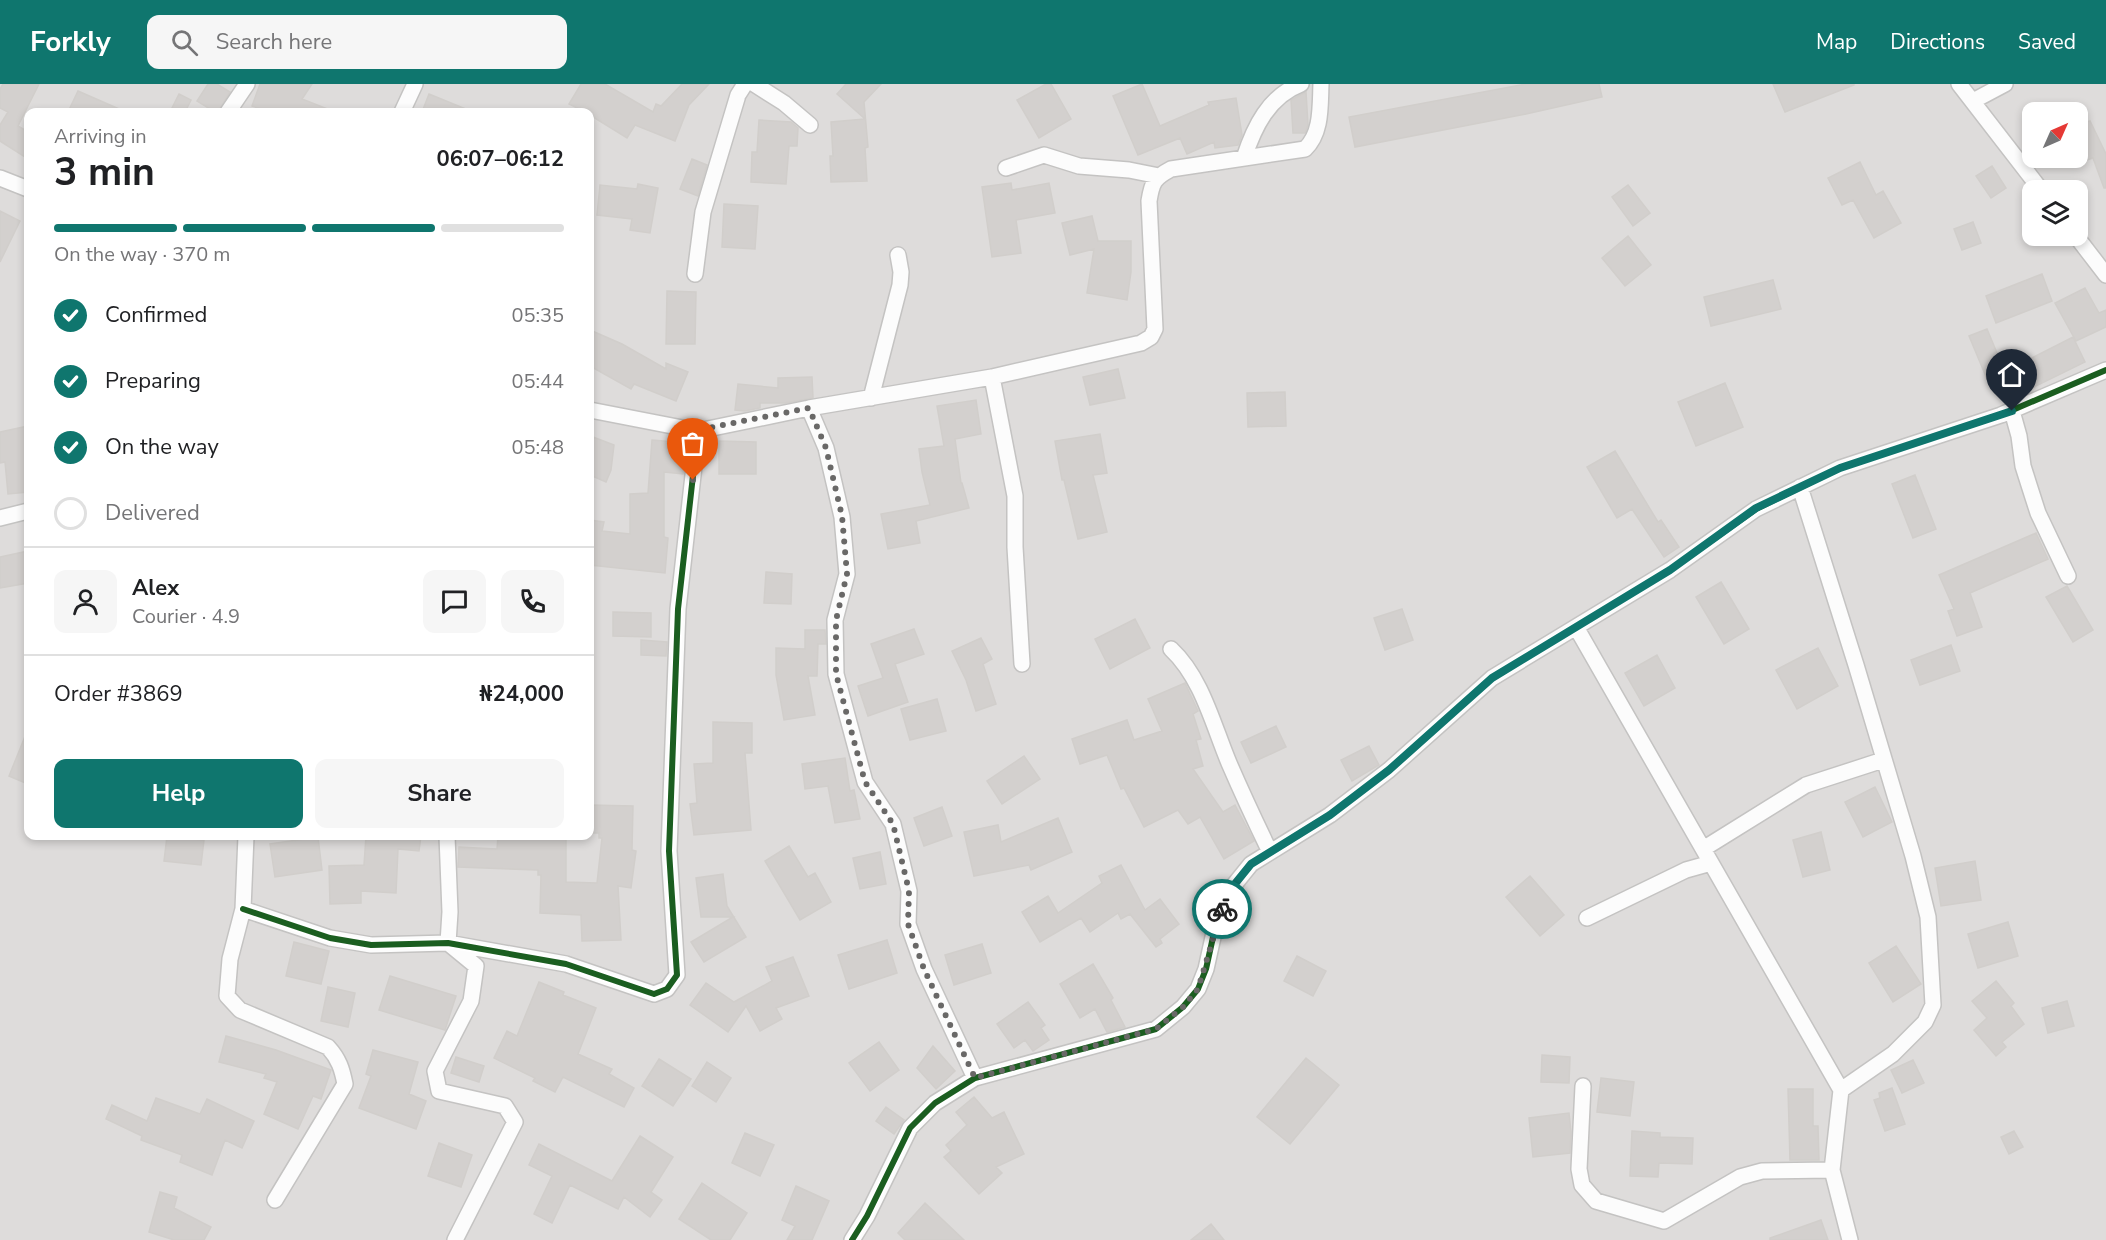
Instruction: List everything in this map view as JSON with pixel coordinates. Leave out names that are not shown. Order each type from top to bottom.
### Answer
[{"type":"street","points":[[231,108],[247,84]]},
{"type":"street","points":[[404,108],[414,84]]},
{"type":"street","points":[[695,274],[703,212],[738,95],[745,84]]},
{"type":"street","points":[[754,84],[784,103],[810,126]]},
{"type":"street","points":[[1244,158],[1251,136],[1268,108],[1288,89],[1301,84]]},
{"type":"street","points":[[594,411],[698,430],[809,408],[992,377],[1141,344],[1151,336],[1155,329],[1149,201],[1151,186],[1159,176],[1171,169],[1305,149],[1313,142],[1319,114],[1321,84]]},
{"type":"street","points":[[1959,84],[2033,180]]},
{"type":"street","points":[[1972,101],[2005,84]]},
{"type":"street","points":[[1006,168],[1044,154],[1079,166],[1129,170],[1159,176]]},
{"type":"street","points":[[0,178],[24,187]]},
{"type":"street","points":[[2084,246],[2106,275]]},
{"type":"street","points":[[871,398],[900,285],[902,272],[898,255]]},
{"type":"street","points":[[852,1240],[867,1216],[910,1128],[935,1103],[975,1078],[1156,1029],[1183,1007],[1198,989],[1206,969],[1217,919],[1230,890],[1251,864],[1330,815],[1389,770],[1492,678],[1670,570],[1756,508],[1840,468],[2012,411],[2106,370]]},
{"type":"street","points":[[992,377],[1015,496],[1015,547],[1022,664]]},
{"type":"street","points":[[809,408],[826,448],[842,516],[847,574],[836,620],[836,674],[865,782],[893,824],[909,891],[908,924],[924,969],[975,1078]]},
{"type":"street","points":[[2012,411],[2019,436],[2023,466],[2038,513],[2068,576]]},
{"type":"street","points":[[243,909],[330,938],[371,945],[448,943],[566,964],[654,994],[668,988],[676,975],[669,851],[678,609],[698,430]]},
{"type":"street","points":[[1800,487],[1913,856],[1928,917],[1933,1005],[1925,1022],[1893,1054],[1841,1090]]},
{"type":"street","points":[[0,518],[24,512]]},
{"type":"street","points":[[1576,627],[1841,1090],[1832,1170],[1850,1240]]},
{"type":"street","points":[[1171,649],[1183,660],[1211,715],[1229,763],[1270,852]]},
{"type":"street","points":[[1587,918],[1686,870],[1806,785],[1883,760]]},
{"type":"street","points":[[246,840],[243,909],[230,959],[227,996],[240,1010],[328,1047],[336,1055],[342,1067],[345,1084],[275,1200]]},
{"type":"street","points":[[447,840],[450,912],[448,943]]},
{"type":"street","points":[[448,943],[476,966],[471,1000],[435,1071],[439,1091],[505,1106],[515,1122],[455,1240]]},
{"type":"street","points":[[1583,1086],[1580,1169],[1582,1185],[1596,1201],[1664,1221],[1740,1178],[1762,1171],[1832,1170]]},
{"type":"shaded area","points":[[0,84],[2106,84],[2106,1240],[0,1240]]},
{"type":"building","points":[[3,84],[39,84],[27,108],[24,108],[24,114],[18,126],[24,130],[24,156],[0,141],[0,125],[8,112],[0,108],[0,89]]},
{"type":"building","points":[[208,84],[217,84],[230,92],[220,108],[208,108],[197,101]]},
{"type":"building","points":[[260,84],[312,84],[302,99],[325,108],[258,108],[252,106]]},
{"type":"building","points":[[581,84],[605,84],[653,112],[656,104],[661,106],[682,84],[709,84],[689,105],[675,141],[635,125],[627,138],[594,117],[594,108],[577,108],[569,104]]},
{"type":"building","points":[[846,84],[881,84],[864,102],[868,147],[865,148],[867,181],[831,182],[830,156],[833,156],[831,122],[865,119],[837,94]]},
{"type":"building","points":[[1046,84],[1051,84],[1071,119],[1039,138],[1017,100]]},
{"type":"building","points":[[1142,84],[1160,126],[1209,105],[1208,102],[1236,98],[1242,135],[1238,145],[1215,148],[1214,142],[1187,154],[1180,138],[1138,155],[1113,96]]},
{"type":"building","points":[[1526,84],[1599,84],[1602,97],[1355,147],[1349,117]]},
{"type":"building","points":[[1773,84],[1854,84],[1854,85],[1785,112]]},
{"type":"building","points":[[78,91],[117,108],[70,108]]},
{"type":"building","points":[[1306,92],[1308,125],[1305,133],[1293,133],[1291,100]]},
{"type":"building","points":[[179,94],[191,100],[187,108],[172,108]]},
{"type":"building","points":[[429,94],[463,108],[424,108]]},
{"type":"building","points":[[759,120],[791,122],[798,128],[797,146],[789,146],[786,184],[751,182],[752,152],[757,152]]},
{"type":"building","points":[[2090,121],[2106,154],[2106,188],[2104,188],[2093,158],[2088,160],[2088,122]]},
{"type":"building","points":[[692,159],[707,165],[698,196],[680,189]]},
{"type":"building","points":[[1860,162],[1876,195],[1883,191],[1901,223],[1874,238],[1853,200],[1842,205],[1828,178]]},
{"type":"building","points":[[1992,166],[2006,188],[1991,198],[1976,176]]},
{"type":"building","points":[[1011,183],[1012,190],[1049,183],[1055,213],[1016,220],[1021,253],[992,257],[982,187]]},
{"type":"building","points":[[638,184],[658,188],[650,233],[630,230],[632,219],[597,215],[600,185],[637,189]]},
{"type":"building","points":[[1628,185],[1650,213],[1633,226],[1612,197]]},
{"type":"building","points":[[724,204],[758,206],[755,249],[722,247]]},
{"type":"building","points":[[0,211],[20,221],[0,262]]},
{"type":"building","points":[[1092,216],[1098,241],[1131,241],[1131,272],[1127,300],[1087,293],[1094,249],[1070,255],[1062,223]]},
{"type":"building","points":[[1973,222],[1981,243],[1962,250],[1954,229]]},
{"type":"building","points":[[1628,236],[1651,265],[1625,286],[1602,258]]},
{"type":"building","points":[[2042,274],[2052,301],[1996,323],[1986,296]]},
{"type":"building","points":[[1773,280],[1781,309],[1711,326],[1704,297]]},
{"type":"building","points":[[2085,288],[2099,313],[2106,310],[2106,327],[2076,341],[2055,303]]},
{"type":"building","points":[[667,291],[696,292],[695,344],[666,344]]},
{"type":"building","points":[[1987,329],[2005,372],[1987,379],[1969,336]]},
{"type":"building","points":[[594,332],[622,344],[666,369],[666,363],[688,372],[676,401],[634,384],[631,389],[594,368]]},
{"type":"building","points":[[2073,337],[2085,362],[2032,388],[2020,364]]},
{"type":"building","points":[[1118,369],[1125,398],[1090,405],[1083,377]]},
{"type":"building","points":[[812,377],[813,398],[785,403],[760,403],[760,408],[735,410],[738,384],[778,388],[778,378]]},
{"type":"building","points":[[1725,383],[1743,427],[1696,446],[1678,402]]},
{"type":"building","points":[[1285,392],[1286,426],[1248,427],[1247,393]]},
{"type":"building","points":[[976,400],[981,434],[955,439],[961,483],[969,508],[916,521],[920,543],[888,549],[881,514],[930,505],[919,449],[944,446],[937,406]]},
{"type":"building","points":[[24,427],[24,492],[8,494],[5,462],[0,463],[0,432]]},
{"type":"building","points":[[1100,434],[1107,473],[1093,475],[1107,532],[1078,539],[1064,480],[1062,480],[1055,441]]},
{"type":"building","points":[[594,437],[614,445],[611,470],[606,482],[594,477]]},
{"type":"building","points":[[652,440],[687,443],[683,474],[664,472],[664,537],[668,538],[665,573],[594,565],[594,521],[604,522],[602,531],[630,534],[630,494],[648,493]]},
{"type":"building","points":[[719,441],[756,442],[756,474],[719,474]]},
{"type":"building","points":[[1615,451],[1658,522],[1661,520],[1679,547],[1664,557],[1632,509],[1617,518],[1587,467]]},
{"type":"building","points":[[1915,475],[1936,529],[1913,538],[1892,484]]},
{"type":"building","points":[[2036,533],[2048,559],[1970,593],[1982,627],[1957,636],[1948,611],[1954,609],[1939,575]]},
{"type":"building","points":[[24,552],[24,584],[0,588],[0,557]]},
{"type":"building","points":[[766,572],[792,574],[791,604],[764,603]]},
{"type":"building","points":[[1721,582],[1749,629],[1724,644],[1696,597]]},
{"type":"building","points":[[2067,586],[2093,630],[2073,642],[2046,597]]},
{"type":"building","points":[[1402,609],[1413,640],[1385,650],[1374,618]]},
{"type":"building","points":[[613,612],[651,613],[651,637],[613,636]]},
{"type":"building","points":[[1135,619],[1150,648],[1110,669],[1095,639]]},
{"type":"building","points":[[914,629],[924,654],[895,664],[908,702],[868,716],[858,686],[883,678],[871,644]]},
{"type":"building","points":[[805,630],[825,630],[826,644],[818,644],[817,676],[808,676],[815,715],[784,720],[776,675],[776,648],[805,649]]},
{"type":"building","points":[[981,638],[992,659],[983,664],[996,704],[976,711],[966,680],[952,651]]},
{"type":"building","points":[[641,640],[667,642],[666,656],[641,655]]},
{"type":"building","points":[[1951,645],[1960,671],[1920,685],[1911,660]]},
{"type":"building","points":[[1818,648],[1838,686],[1797,709],[1776,670]]},
{"type":"building","points":[[1657,655],[1675,688],[1644,706],[1625,673]]},
{"type":"building","points":[[1185,683],[1198,711],[1193,714],[1201,739],[1196,740],[1203,766],[1193,769],[1223,812],[1235,805],[1254,841],[1224,859],[1200,817],[1188,824],[1178,810],[1144,827],[1124,788],[1121,789],[1107,755],[1080,764],[1072,739],[1127,720],[1134,740],[1162,731],[1148,699]]},
{"type":"building","points":[[937,699],[946,731],[910,740],[901,709]]},
{"type":"building","points":[[713,722],[752,723],[752,753],[745,753],[751,830],[694,835],[690,804],[697,803],[694,764],[713,763]]},
{"type":"building","points":[[1276,726],[1286,747],[1251,763],[1241,742]]},
{"type":"building","points":[[24,739],[24,782],[9,776]]},
{"type":"building","points":[[1369,746],[1379,765],[1352,781],[1341,760]]},
{"type":"building","points":[[1024,756],[1040,779],[1002,804],[987,781]]},
{"type":"building","points":[[845,758],[850,791],[854,790],[860,819],[835,823],[828,786],[805,789],[802,764]]},
{"type":"building","points":[[1875,787],[1892,822],[1863,837],[1845,802]]},
{"type":"building","points":[[594,805],[633,806],[632,850],[636,851],[631,888],[618,886],[621,940],[582,941],[581,915],[540,913],[541,875],[538,875],[538,870],[458,867],[459,847],[497,849],[498,840],[566,840],[566,882],[597,883],[602,838],[599,838],[599,833],[594,833]]},
{"type":"building","points":[[942,807],[952,836],[924,846],[914,818]]},
{"type":"building","points":[[1058,818],[1072,852],[1031,870],[1029,865],[974,876],[964,832],[998,825],[1001,842]]},
{"type":"building","points":[[1821,832],[1830,870],[1803,877],[1793,840]]},
{"type":"building","points":[[167,840],[204,840],[201,865],[164,861]]},
{"type":"building","points":[[318,840],[322,870],[275,877],[270,844]]},
{"type":"building","points":[[366,840],[420,840],[419,851],[398,849],[396,893],[361,891],[361,903],[330,904],[329,866],[364,865]]},
{"type":"building","points":[[789,846],[808,877],[815,873],[831,902],[800,920],[765,861]]},
{"type":"building","points":[[880,852],[886,884],[860,889],[853,858]]},
{"type":"building","points":[[1975,861],[1981,900],[1941,906],[1935,868]]},
{"type":"building","points":[[1121,865],[1145,910],[1160,899],[1179,924],[1160,939],[1162,943],[1156,947],[1130,914],[1121,919],[1118,913],[1090,932],[1081,918],[1040,942],[1022,912],[1048,896],[1058,913],[1102,883],[1099,876]]},
{"type":"building","points":[[723,874],[727,906],[746,937],[704,962],[691,942],[733,917],[701,917],[696,878]]},
{"type":"building","points":[[1530,876],[1564,915],[1540,936],[1506,897]]},
{"type":"building","points":[[2008,922],[2018,956],[1978,968],[1968,934]]},
{"type":"building","points":[[887,940],[897,973],[849,989],[838,955]]},
{"type":"building","points":[[294,942],[329,951],[321,984],[286,976]]},
{"type":"building","points":[[982,944],[991,973],[954,985],[945,955]]},
{"type":"building","points":[[1896,946],[1921,984],[1893,1002],[1869,963]]},
{"type":"building","points":[[1297,956],[1326,971],[1313,996],[1284,981]]},
{"type":"building","points":[[793,957],[809,996],[776,1008],[782,1019],[760,1031],[746,1006],[728,1032],[690,1005],[706,983],[734,1002],[772,981],[766,967]]},
{"type":"building","points":[[1093,964],[1113,998],[1111,1000],[1125,1027],[1107,1032],[1095,1009],[1080,1018],[1060,984]]},
{"type":"building","points":[[390,976],[456,996],[445,1030],[379,1010]]},
{"type":"building","points":[[1996,981],[2014,1003],[2011,1006],[2024,1024],[2002,1042],[2006,1047],[1996,1056],[1974,1030],[1987,1018],[1972,1001]]},
{"type":"building","points":[[539,982],[564,992],[563,995],[596,1008],[578,1054],[612,1069],[609,1074],[634,1088],[624,1107],[563,1077],[555,1092],[533,1081],[535,1078],[494,1058],[507,1031],[517,1036]]},
{"type":"building","points":[[328,987],[355,993],[348,1027],[321,1021]]},
{"type":"building","points":[[2067,1001],[2074,1026],[2048,1033],[2042,1008]]},
{"type":"building","points":[[1028,1002],[1045,1025],[1041,1028],[1049,1040],[1033,1051],[1025,1040],[1014,1048],[997,1024]]},
{"type":"building","points":[[226,1036],[276,1050],[331,1070],[321,1099],[313,1096],[298,1129],[264,1114],[277,1082],[264,1078],[266,1074],[219,1062]]},
{"type":"building","points":[[879,1042],[899,1070],[870,1091],[849,1063]]},
{"type":"building","points":[[933,1046],[955,1071],[936,1089],[917,1068]]},
{"type":"building","points":[[373,1050],[418,1062],[409,1094],[426,1101],[416,1129],[359,1108],[371,1076],[366,1074]]},
{"type":"building","points":[[1542,1055],[1570,1057],[1569,1083],[1541,1082]]},
{"type":"building","points":[[456,1057],[484,1066],[479,1082],[451,1073]]},
{"type":"building","points":[[1306,1058],[1339,1085],[1290,1144],[1257,1117]]},
{"type":"building","points":[[659,1059],[691,1079],[673,1106],[642,1086]]},
{"type":"building","points":[[1913,1060],[1924,1083],[1902,1093],[1891,1070]]},
{"type":"building","points":[[707,1062],[731,1078],[716,1102],[692,1086]]},
{"type":"building","points":[[1601,1078],[1634,1082],[1630,1116],[1597,1112]]},
{"type":"building","points":[[1892,1088],[1905,1124],[1885,1131],[1874,1100],[1880,1098],[1879,1093]]},
{"type":"building","points":[[1788,1089],[1813,1089],[1813,1126],[1818,1126],[1819,1160],[1790,1160]]},
{"type":"building","points":[[974,1097],[992,1118],[1004,1112],[1024,1154],[996,1167],[1002,1173],[979,1194],[944,1157],[951,1151],[946,1145],[967,1125],[956,1112]]},
{"type":"building","points":[[156,1098],[200,1114],[207,1099],[254,1121],[242,1148],[225,1140],[212,1175],[180,1162],[182,1155],[141,1140],[142,1136],[106,1119],[112,1105],[147,1121]]},
{"type":"building","points":[[886,1107],[904,1120],[894,1134],[876,1121]]},
{"type":"building","points":[[1569,1113],[1570,1153],[1533,1157],[1529,1118]]},
{"type":"building","points":[[1632,1131],[1660,1133],[1660,1137],[1693,1138],[1692,1164],[1659,1163],[1658,1177],[1630,1176]]},
{"type":"building","points":[[2014,1131],[2023,1147],[2009,1154],[2001,1137]]},
{"type":"building","points":[[745,1133],[774,1145],[760,1176],[732,1163]]},
{"type":"building","points":[[640,1136],[673,1157],[651,1192],[662,1200],[650,1217],[624,1197],[618,1209],[570,1185],[552,1223],[534,1214],[552,1176],[529,1165],[539,1144],[612,1181]]},
{"type":"building","points":[[439,1143],[472,1155],[461,1187],[428,1176]]},
{"type":"building","points":[[702,1183],[747,1213],[730,1240],[711,1240],[679,1219]]},
{"type":"building","points":[[796,1186],[829,1201],[812,1240],[787,1240],[795,1226],[782,1220]]},
{"type":"building","points":[[160,1192],[177,1197],[174,1208],[211,1227],[204,1240],[174,1240],[149,1232]]},
{"type":"building","points":[[925,1203],[964,1240],[905,1240],[898,1233]]},
{"type":"building","points":[[1821,1220],[1828,1240],[1770,1240],[1770,1238]]},
{"type":"building","points":[[1211,1224],[1224,1240],[1191,1240]]},
{"type":"cycle path","points":[[852,1240],[867,1216],[910,1128],[935,1103],[975,1078],[1156,1029],[1183,1007],[1198,989],[1206,969],[1217,919],[1230,890],[1251,864],[1330,815],[1389,770],[1492,678],[1670,570],[1756,509],[1840,468],[2001,415],[2106,370]]},
{"type":"cycle path","points":[[243,909],[330,938],[371,945],[448,943],[566,964],[654,994],[667,989],[677,975],[669,851],[678,609],[698,431]]},
{"type":"way so far","points":[[693,480],[698,430],[809,408],[826,448],[842,516],[847,574],[836,620],[836,674],[865,782],[893,824],[909,891],[908,924],[924,969],[975,1078],[1156,1029],[1183,1007],[1198,989],[1206,969],[1217,919],[1222,909]]},
{"type":"route","points":[[1222,909],[1230,890],[1251,864],[1330,815],[1389,770],[1492,678],[1670,570],[1756,508],[1840,468],[2012,411]]}]
